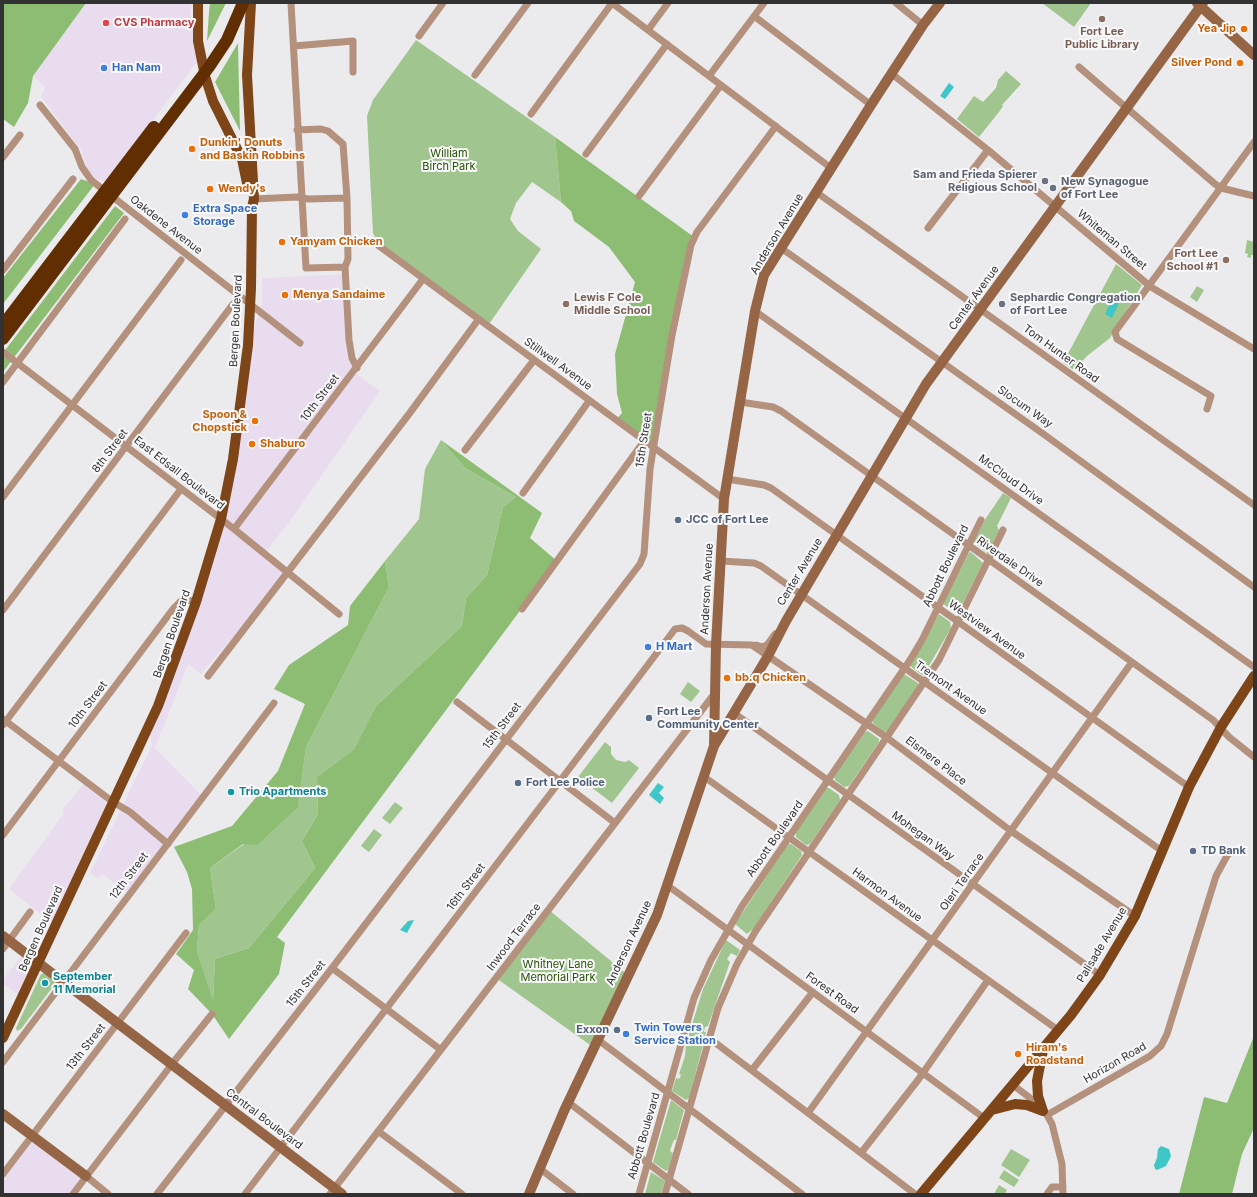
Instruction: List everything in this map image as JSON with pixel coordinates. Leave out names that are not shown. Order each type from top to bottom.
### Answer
[{"type":"highway","points":[[208,62],[236,3]]},
{"type":"highway","points":[[3,339],[104,200],[230,35],[244,3]]},
{"type":"highway","points":[[3,325],[104,200]]},
{"type":"main road","name":"Bergen Boulevard","points":[[198,3],[198,45],[205,76],[213,101],[243,163],[253,203]]},
{"type":"main road","name":"Bergen Boulevard","points":[[3,1038],[39,964],[158,706],[196,602],[221,519],[241,412],[248,345],[253,203],[247,75],[251,3]]},
{"type":"main road","name":"Anderson Avenue","points":[[529,1194],[568,1102],[657,915],[714,746],[716,645],[724,499],[756,311],[764,275],[871,105],[940,3]]},
{"type":"main road","points":[[1200,4],[1254,55]]},
{"type":"main road","name":"Center Avenue","points":[[714,746],[926,384],[1200,4]]},
{"type":"main road","name":"Palisade Avenue","points":[[921,1194],[1044,1048],[1100,975],[1135,916],[1189,787],[1221,727],[1254,676]]},
{"type":"main road","name":"Central Boulevard","points":[[5,942],[39,964],[172,1064],[280,1146],[336,1192]]},
{"type":"main road","points":[[1044,1048],[1037,1081],[1038,1096],[1045,1113]]},
{"type":"main road","points":[[987,1114],[1015,1104],[1027,1105],[1045,1113]]},
{"type":"main road","points":[[3,1114],[86,1176]]},
{"type":"street","points":[[291,3],[306,268],[346,267]]},
{"type":"street","points":[[418,36],[443,3]]},
{"type":"street","points":[[475,75],[528,3]]},
{"type":"street","points":[[531,114],[612,3],[831,168]]},
{"type":"street","points":[[648,30],[668,3]]},
{"type":"street","points":[[709,76],[764,3]]},
{"type":"street","points":[[896,3],[923,26]]},
{"type":"street","points":[[754,16],[871,105]]},
{"type":"street","points":[[294,46],[353,41],[353,72]]},
{"type":"street","points":[[586,154],[667,44]]},
{"type":"street","points":[[1079,67],[1220,188],[1254,196]]},
{"type":"street","name":"Whiteman Street","points":[[892,74],[988,150],[1149,285],[1254,349]]},
{"type":"street","points":[[638,196],[721,85]]},
{"type":"street","name":"Oakdene Avenue","points":[[40,105],[75,149],[82,167],[91,180],[300,343]]},
{"type":"street","name":"15th Street","points":[[157,1194],[332,968],[640,564],[644,554],[647,491],[672,335],[691,245],[697,232],[776,126]]},
{"type":"street","points":[[297,130],[321,129],[328,131],[344,144],[347,198],[348,259],[346,267],[349,340],[352,358],[357,368]]},
{"type":"street","points":[[3,157],[20,136]]},
{"type":"street","points":[[1207,409],[1211,396],[1115,338],[1115,332],[1254,142]]},
{"type":"street","points":[[928,228],[988,150]]},
{"type":"street","points":[[3,270],[73,179]]},
{"type":"street","name":"Tom Hunter Road","points":[[816,192],[1254,505]]},
{"type":"street","points":[[253,203],[301,198],[347,198]]},
{"type":"street","points":[[3,382],[125,219]]},
{"type":"street","name":"Stillwell Avenue","points":[[379,246],[724,499]]},
{"type":"street","name":"Slocum Way","points":[[781,248],[1038,430],[1254,587]]},
{"type":"street","points":[[3,497],[73,406],[181,260]]},
{"type":"street","name":"10th Street","points":[[234,530],[423,279]]},
{"type":"street","name":"8th Street","points":[[3,610],[233,304]]},
{"type":"street","name":"McCloud Drive","points":[[756,311],[1254,667]]},
{"type":"street","points":[[208,676],[421,398],[478,320]]},
{"type":"street","name":"East Edsall Boulevard","points":[[3,352],[221,519],[287,574],[339,614]]},
{"type":"street","points":[[465,450],[534,360]]},
{"type":"street","points":[[523,493],[590,401]]},
{"type":"street","name":"Riverdale Drive","points":[[740,402],[773,407],[781,411],[1221,727],[1229,737],[1254,757]]},
{"type":"street","points":[[522,609],[644,441]]},
{"type":"street","name":"Westview Avenue","points":[[727,479],[764,485],[772,488],[1189,787]]},
{"type":"street","points":[[168,844],[130,812],[113,802],[4,722],[181,489]]},
{"type":"street","name":"Abbott Boulevard","points":[[639,1194],[697,992],[711,960],[727,930],[904,669],[922,640],[981,520]]},
{"type":"street","points":[[665,1194],[709,1038],[725,989],[748,945],[808,852],[939,660],[959,623],[1003,530]]},
{"type":"street","name":"Tremont Avenue","points":[[721,561],[754,563],[761,566],[1162,851]]},
{"type":"street","name":"10th Street","points":[[3,836],[173,609],[183,599],[196,602]]},
{"type":"street","name":"Center Avenue","points":[[752,645],[763,648],[786,621]]},
{"type":"street","name":"16th Street","points":[[245,1194],[280,1146],[560,782],[675,629],[682,628],[706,644],[716,645]]},
{"type":"street","points":[[716,645],[752,645]]},
{"type":"street","name":"Elsmere Place","points":[[752,645],[886,737],[1011,831],[1135,916]]},
{"type":"street","name":"Oleri Terrace","points":[[808,1113],[1132,662]]},
{"type":"street","name":"Inwood Terrace","points":[[336,1192],[378,1130],[715,693]]},
{"type":"street","points":[[458,702],[614,823]]},
{"type":"street","name":"12th Street","points":[[3,1062],[274,704]]},
{"type":"street","name":"Mohegan Way","points":[[734,713],[1100,975]]},
{"type":"street","name":"Harmon Avenue","points":[[703,776],[1058,1030]]},
{"type":"street","name":"Horizon Road","points":[[1045,1113],[1150,1056],[1161,1046],[1167,1034],[1216,876],[1228,854],[1238,852]]},
{"type":"street","name":"Forest Road","points":[[667,885],[923,1073],[987,1114]]},
{"type":"street","points":[[5,942],[30,912]]},
{"type":"street","name":"13th Street","points":[[3,1174],[31,1135],[186,933]]},
{"type":"street","points":[[332,968],[441,1050]]},
{"type":"street","points":[[861,1154],[923,1073],[988,980]]},
{"type":"street","points":[[752,1070],[813,992]]},
{"type":"street","points":[[73,1194],[212,1014]]},
{"type":"street","points":[[709,1038],[915,1194]]},
{"type":"street","points":[[598,1039],[802,1194]]},
{"type":"street","points":[[1012,1085],[1045,1113],[1055,1132],[1062,1164],[1063,1191],[1052,1187],[1047,1194]]},
{"type":"street","points":[[568,1102],[688,1194]]},
{"type":"street","points":[[378,1130],[462,1194]]},
{"type":"street","points":[[539,1168],[573,1194]]},
{"type":"street","points":[[86,1176],[108,1194]]},
{"type":"shaded area","points":[[86,3],[192,3],[190,12],[194,27],[197,62],[107,182],[90,177],[81,150],[41,97],[45,87],[33,76]]},
{"type":"shaded area","points":[[349,274],[351,340],[354,372],[380,391],[293,517],[264,554],[287,574],[201,674],[188,664],[155,748],[203,797],[168,844],[126,892],[102,874],[98,879],[90,873],[152,745],[149,727],[221,519],[248,345],[262,304],[262,278]]},
{"type":"shaded area","points":[[86,781],[107,803],[80,860],[56,927],[9,889],[64,813],[63,809]]},
{"type":"shaded area","points":[[24,952],[39,964],[23,997],[3,984],[3,980]]},
{"type":"shaded area","points":[[31,1135],[86,1176],[73,1194],[3,1194],[3,1174]]},
{"type":"green space","points":[[3,3],[86,3],[33,76],[28,103],[14,127],[3,119]]},
{"type":"green space","points":[[210,3],[226,3],[207,41],[209,12]]},
{"type":"green space","points":[[1042,3],[1091,3],[1074,27]]},
{"type":"green space","name":"William Birch Park","points":[[416,40],[555,137],[561,202],[532,182],[516,203],[510,219],[518,231],[541,249],[487,327],[379,246],[373,233],[367,116],[373,100]]},
{"type":"green space","points":[[238,43],[239,88],[240,131],[215,82]]},
{"type":"green space","points":[[1006,71],[1021,84],[1002,105],[1003,106],[999,112],[979,137],[957,119],[974,96],[983,102],[996,88],[998,80]]},
{"type":"green space","points":[[555,137],[694,237],[654,447],[616,420],[622,413],[617,394],[615,354],[635,282],[609,247],[574,221],[571,211],[561,202]]},
{"type":"green space","points":[[81,179],[95,184],[3,304],[3,278]]},
{"type":"green space","points":[[115,206],[124,213],[3,372],[3,353]]},
{"type":"green space","points":[[1247,240],[1254,242],[1254,255],[1251,255],[1251,258],[1247,257],[1248,254],[1245,253]]},
{"type":"green space","points":[[1116,264],[1142,285],[1110,338],[1087,356],[1074,370],[1063,363]]},
{"type":"green space","points":[[1197,286],[1204,290],[1197,302],[1190,297]]},
{"type":"green space","points":[[441,440],[465,468],[516,497],[503,507],[487,575],[466,598],[462,626],[376,706],[354,749],[317,777],[318,814],[302,841],[315,868],[249,948],[215,959],[213,1001],[197,951],[199,925],[216,909],[210,868],[298,806],[306,747],[389,587],[385,561],[419,519],[425,469]]},
{"type":"green space","points":[[441,440],[542,513],[530,538],[557,561],[277,937],[285,943],[279,974],[229,1039],[212,1014],[188,989],[194,970],[176,954],[193,930],[192,889],[187,872],[174,847],[232,826],[278,771],[305,704],[274,689],[289,665],[348,625],[350,606],[385,561],[389,587],[306,747],[298,807],[257,845],[243,844],[210,868],[216,909],[199,925],[197,951],[213,1000],[215,959],[249,948],[315,868],[302,841],[318,814],[317,777],[354,749],[376,706],[462,626],[466,598],[487,575],[503,507],[516,497],[465,468]]},
{"type":"green space","points":[[1003,493],[1011,498],[997,526],[999,530],[987,553],[982,549],[990,540],[985,537],[980,548],[974,542],[986,518]]},
{"type":"green space","points":[[971,552],[983,563],[960,609],[955,612],[943,604],[969,553]]},
{"type":"green space","points":[[939,614],[950,622],[951,628],[923,676],[910,666]]},
{"type":"green space","points":[[904,674],[918,683],[918,686],[887,731],[884,732],[872,721]]},
{"type":"green space","points":[[688,682],[700,691],[691,702],[680,694]]},
{"type":"green space","points":[[868,731],[879,739],[879,742],[849,786],[844,787],[835,780],[834,777],[865,732]]},
{"type":"green space","points":[[605,742],[611,747],[611,754],[616,760],[625,762],[629,760],[639,768],[612,803],[578,777]]},
{"type":"green space","points":[[826,788],[829,788],[839,795],[840,800],[810,844],[806,845],[796,837],[796,832]]},
{"type":"green space","points":[[395,802],[403,808],[390,824],[382,818]]},
{"type":"green space","points":[[374,829],[382,835],[369,852],[361,846]]},
{"type":"green space","points":[[788,844],[791,844],[801,851],[802,855],[754,928],[747,934],[735,924]]},
{"type":"green space","name":"Whitney Lane Memorial Park","points":[[549,910],[628,975],[593,1047],[496,978]]},
{"type":"green space","points":[[726,940],[740,950],[737,956],[731,953],[727,959],[730,962],[708,1026],[705,1027],[704,1032],[706,1032],[703,1045],[689,1098],[686,1100],[672,1091],[676,1078],[679,1079],[681,1075],[679,1074],[685,1056],[686,1044],[703,989]]},
{"type":"green space","points":[[45,973],[55,980],[55,984],[21,1029],[17,1031],[16,1028],[41,974]]},
{"type":"green space","points":[[1254,1036],[1254,1128],[1242,1154],[1232,1194],[1179,1194],[1204,1097],[1227,1103]]},
{"type":"green space","points":[[671,1100],[684,1110],[676,1140],[674,1140],[670,1151],[673,1153],[669,1169],[666,1171],[653,1162]]},
{"type":"green space","points":[[1011,1149],[1030,1160],[1019,1177],[1001,1165]]},
{"type":"green space","points":[[1004,1170],[1019,1180],[1014,1187],[999,1178]]},
{"type":"green space","points":[[651,1172],[665,1181],[661,1194],[645,1194]]},
{"type":"green space","points":[[999,1185],[1007,1190],[1005,1194],[994,1194]]},
{"type":"water","points":[[949,83],[954,87],[945,99],[940,96]]},
{"type":"water","points":[[1112,299],[1119,303],[1112,318],[1105,314]]},
{"type":"water","points":[[658,783],[664,787],[659,793],[664,798],[660,804],[649,795]]},
{"type":"water","points":[[414,920],[407,933],[400,930],[408,921]]},
{"type":"water","points":[[1161,1146],[1169,1149],[1171,1156],[1166,1166],[1157,1170],[1155,1169],[1154,1165],[1157,1158],[1158,1149]]},
{"type":"place","name":"Fort Lee Public Library","points":[[1102,19]]},
{"type":"place","name":"CVS Pharmacy","points":[[106,23]]},
{"type":"place","name":"Yea Jip","points":[[1244,29]]},
{"type":"place","name":"Silver Pond","points":[[1240,63]]},
{"type":"place","name":"Han Nam","points":[[104,68]]},
{"type":"place","name":"Dunkin' Donuts and Baskin Robbins","points":[[192,149]]},
{"type":"place","name":"Sam and Frieda Spierer Religious School","points":[[1045,181]]},
{"type":"place","name":"New Synagogue of Fort Lee","points":[[1053,188]]},
{"type":"place","name":"Wendy's","points":[[210,189]]},
{"type":"place","name":"Extra Space Storage","points":[[185,215]]},
{"type":"place","name":"Yamyam Chicken","points":[[282,242]]},
{"type":"place","name":"Fort Lee School #1","points":[[1226,260]]},
{"type":"place","name":"Menya Sandaime","points":[[285,295]]},
{"type":"place","name":"Lewis F Cole Middle School","points":[[566,304]]},
{"type":"place","name":"Sephardic Congregation of Fort Lee","points":[[1002,304]]},
{"type":"place","name":"Spoon & Chopstick","points":[[255,421]]},
{"type":"place","name":"Shaburo","points":[[252,444]]},
{"type":"place","name":"JCC of Fort Lee","points":[[678,520]]},
{"type":"place","name":"H Mart","points":[[648,647]]},
{"type":"place","name":"bb.q Chicken","points":[[727,678]]},
{"type":"place","name":"Fort Lee Community Center","points":[[649,718]]},
{"type":"place","name":"Fort Lee Police","points":[[518,783]]},
{"type":"place","name":"Trio Apartments","points":[[231,792]]},
{"type":"place","name":"TD Bank","points":[[1193,851]]},
{"type":"place","name":"September 11 Memorial","points":[[45,983]]},
{"type":"place","name":"Exxon","points":[[617,1030]]},
{"type":"place","name":"Twin Towers Service Station","points":[[626,1034]]},
{"type":"place","name":"Hiram's Roadstand","points":[[1018,1054]]}]
